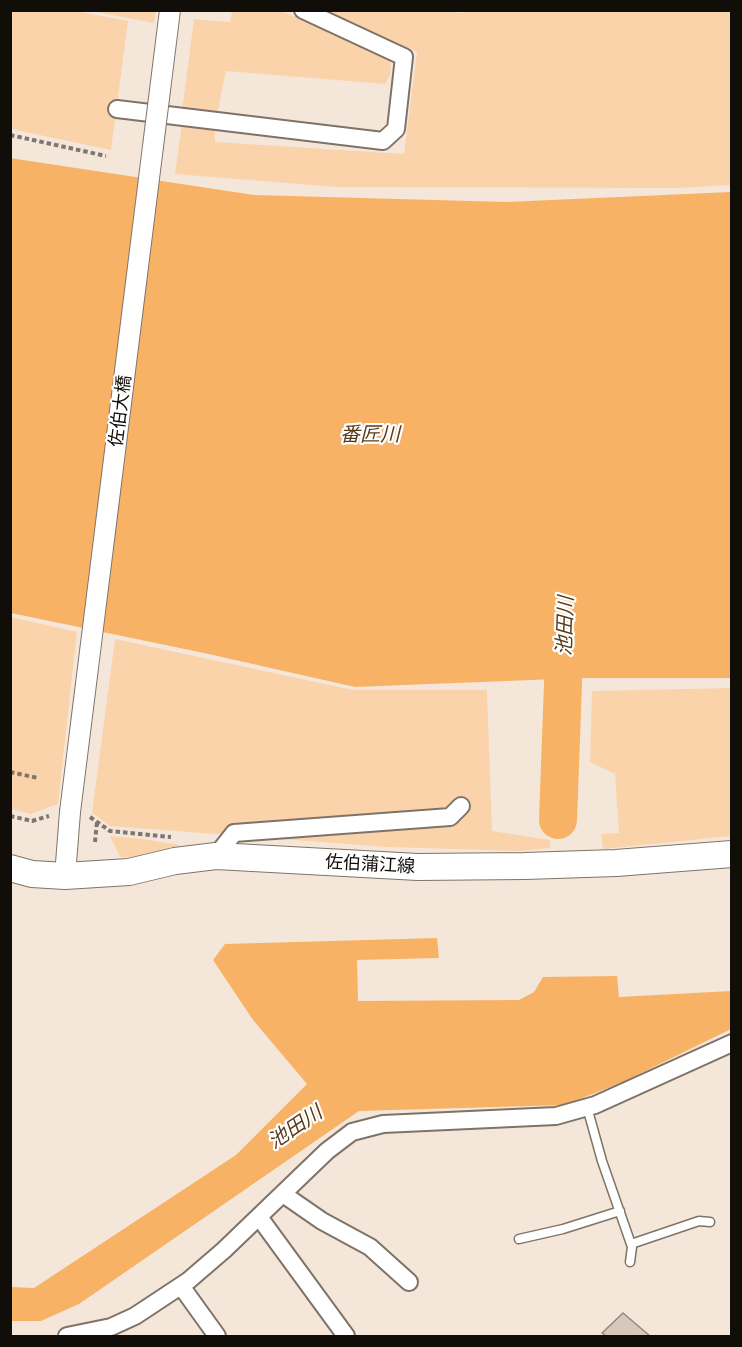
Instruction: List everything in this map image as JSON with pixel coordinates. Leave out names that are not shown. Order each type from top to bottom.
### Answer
[{"type":"main road","name":"佐伯蒲江線","points":[[10,868],[32,874],[65,876],[129,872],[176,861],[216,856],[430,867],[616,862],[732,854]]},
{"type":"street","name":"佐伯大橋","points":[[65,876],[61,814],[171,10]]},
{"type":"street","points":[[117,109],[383,141],[396,129],[404,57],[303,10]]},
{"type":"street","points":[[216,856],[234,833],[450,817],[461,806]]},
{"type":"street","points":[[67,1336],[98,1333],[135,1316],[181,1286],[224,1250],[343,1137],[360,1129],[394,1123],[556,1116],[587,1107],[732,1043]]},
{"type":"street","points":[[283,1194],[322,1221],[370,1247],[409,1282]]},
{"type":"street","points":[[259,1216],[346,1336]]},
{"type":"street","points":[[181,1286],[217,1336]]},
{"type":"lane","points":[[587,1107],[602,1161],[631,1244],[630,1262]]},
{"type":"lane","points":[[519,1239],[562,1229],[620,1211]]},
{"type":"lane","points":[[631,1244],[699,1221],[710,1222]]},
{"type":"path","points":[[10,135],[106,156]]},
{"type":"path","points":[[10,772],[38,778]]},
{"type":"path","points":[[10,816],[32,821],[61,814]]},
{"type":"path","points":[[95,842],[97,822]]},
{"type":"shaded area","points":[[156,10],[154,23],[91,11]]},
{"type":"shaded area","points":[[450,10],[458,13],[482,10],[731,11],[731,185],[679,188],[335,187],[175,174],[182,124],[215,128],[215,142],[404,154],[417,52],[321,11]]},
{"type":"shaded area","points":[[11,11],[76,11],[128,21],[111,150],[11,129]]},
{"type":"shaded area","points":[[232,11],[280,11],[289,14],[390,58],[391,73],[385,84],[226,71],[217,115],[182,111],[194,19],[230,22]]},
{"type":"shaded area","points":[[11,617],[77,632],[58,804],[31,814],[11,809]]},
{"type":"shaded area","points":[[115,639],[353,690],[487,690],[492,831],[550,840],[550,848],[519,851],[387,847],[110,826],[92,813]]},
{"type":"shaded area","points":[[731,688],[731,836],[603,849],[601,834],[619,833],[615,774],[590,762],[592,691]]},
{"type":"shaded area","points":[[110,836],[180,845],[137,858],[120,857]]},
{"type":"water","name":"番匠川","points":[[10,158],[254,195],[506,202],[731,192],[731,678],[582,678],[355,687],[11,613]]},
{"type":"water","points":[[437,938],[439,958],[357,960],[358,1001],[519,1000],[534,992],[543,977],[617,976],[619,997],[731,991],[731,1029],[625,1081],[565,1105],[359,1111],[79,1304],[41,1321],[11,1321],[11,1287],[34,1288],[236,1155],[307,1084],[253,1020],[213,960],[225,944]]},
{"type":"building","points":[[623,1313],[650,1336],[606,1336],[602,1333]]},
{"type":"waterway","name":"池田川","points":[[558,820],[565,628]]}]
